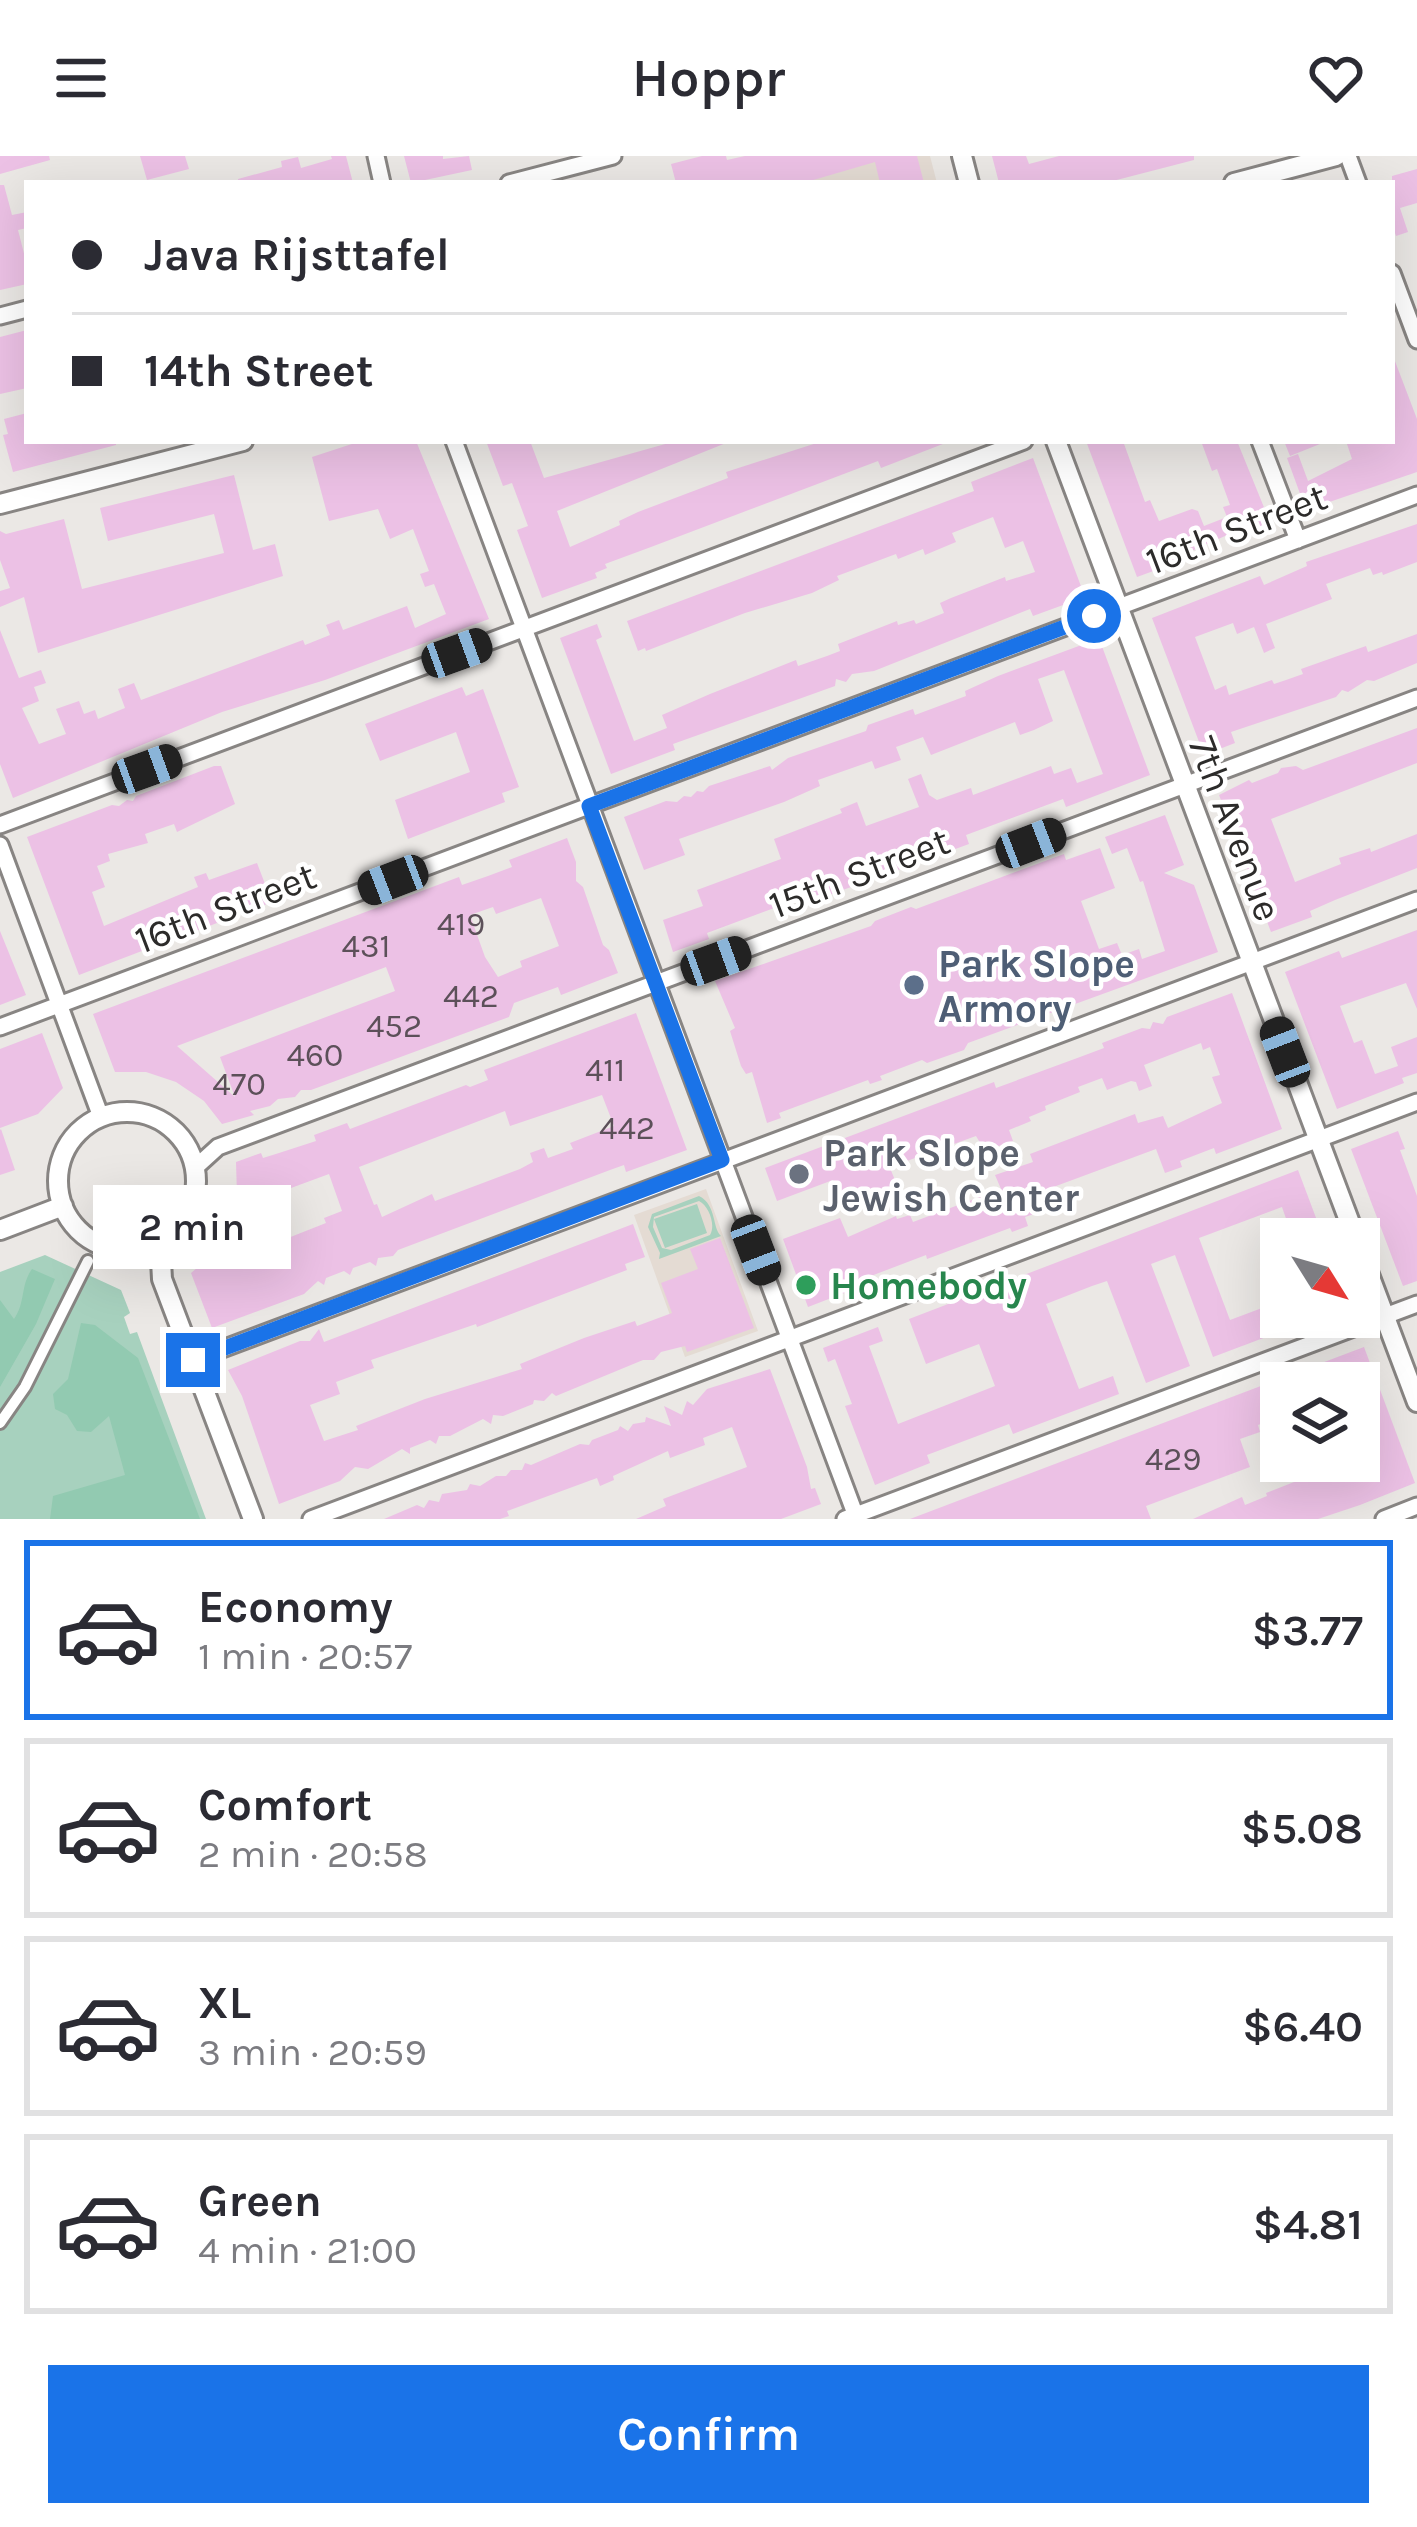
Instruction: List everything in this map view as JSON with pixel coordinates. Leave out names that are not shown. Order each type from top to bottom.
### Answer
[{"type":"street","points":[[521,180],[614,156]]},
{"type":"street","points":[[1257,166],[1336,156]]},
{"type":"street","points":[[1395,282],[1417,340]]},
{"type":"street","points":[[0,505],[232,444]]},
{"type":"street","points":[[455,444],[853,1518],[1417,1304]]},
{"type":"street","points":[[0,824],[1016,444]]},
{"type":"street","name":"7th Avenue","points":[[1057,444],[1348,1218]]},
{"type":"street","points":[[1261,444],[1298,540]]},
{"type":"street","name":"16th Street","points":[[0,1027],[1417,495]]},
{"type":"street","name":"15th Street","points":[[196,1168],[218,1148],[1417,698]]},
{"type":"street","points":[[0,845],[101,1117]]},
{"type":"street","points":[[193,1360],[1417,900]]},
{"type":"street","points":[[311,1519],[1417,1102]]},
{"type":"street","points":[[133,1112],[164,1122],[189,1147],[196,1168],[191,1206],[179,1227],[160,1242],[131,1250],[108,1247],[76,1227],[63,1206],[58,1182],[62,1158],[74,1137],[101,1117],[133,1112]]},
{"type":"street","points":[[0,1230],[63,1206]]},
{"type":"street","points":[[160,1242],[162,1279],[253,1519]]},
{"type":"street","points":[[0,1423],[25,1388],[88,1261]]},
{"type":"street","points":[[1380,1303],[1417,1402]]},
{"type":"street","points":[[1384,1519],[1417,1507]]},
{"type":"shaded area","points":[[745,156],[930,156],[936,180],[751,180]]},
{"type":"shaded area","points":[[706,1189],[758,1331],[685,1357],[634,1215]]},
{"type":"green space","points":[[699,1196],[709,1205],[721,1236],[659,1259],[648,1227],[652,1214]],"holes":[[[703,1203],[712,1221],[710,1235],[671,1250],[662,1248],[654,1217]]]},
{"type":"green space","points":[[697,1204],[707,1233],[665,1248],[654,1219]]},
{"type":"green space","points":[[45,1255],[121,1290],[130,1313],[124,1317],[130,1334],[137,1332],[206,1519],[0,1519],[0,1272]]},
{"type":"green space","points":[[32,1269],[55,1279],[0,1387],[0,1300],[14,1319]]},
{"type":"green space","points":[[81,1323],[95,1325],[138,1358],[200,1519],[50,1519],[53,1496],[125,1475],[109,1416],[91,1432],[77,1431],[67,1415],[55,1409],[53,1394],[68,1379]]},
{"type":"building","points":[[0,156],[49,156],[50,160],[0,174]]},
{"type":"building","points":[[140,156],[185,156],[189,169],[147,180]]},
{"type":"building","points":[[346,156],[352,180],[238,180],[282,167],[281,161],[298,157],[301,168]]},
{"type":"building","points":[[404,156],[469,156],[472,170],[410,180]]},
{"type":"building","points":[[702,156],[726,156],[727,160],[745,156],[917,156],[923,180],[879,180],[875,162],[813,180],[675,180],[671,164]]},
{"type":"building","points":[[992,156],[1026,156],[1029,164],[1059,156],[1194,156],[1194,160],[1117,180],[998,180]]},
{"type":"building","points":[[1417,169],[1417,203],[1400,208],[1408,232],[1396,236],[1395,180],[1392,176]]},
{"type":"building","points":[[0,185],[4,185],[12,215],[24,213],[24,229],[18,230],[24,285],[0,290]]},
{"type":"building","points":[[24,331],[24,389],[0,394],[0,337]]},
{"type":"building","points":[[1395,361],[1417,419],[1417,472],[1306,510],[1287,458],[1298,454],[1308,481],[1352,459],[1347,444],[1395,444]]},
{"type":"building","points":[[24,414],[24,444],[116,445],[13,472],[3,435],[8,434],[4,419]]},
{"type":"building","points":[[352,444],[417,444],[489,619],[325,680],[222,712],[13,798],[0,764],[0,630],[19,678],[41,670],[46,683],[34,687],[39,701],[22,708],[39,744],[66,734],[56,709],[79,701],[84,714],[95,710],[98,719],[125,708],[118,689],[134,683],[141,700],[303,640],[305,645],[330,635],[326,625],[339,620],[343,630],[407,606],[415,628],[446,614],[434,584],[425,587],[420,574],[429,571],[413,529],[390,539],[378,509],[329,521],[312,457]]},
{"type":"building","points":[[487,444],[531,444],[544,478],[665,444],[724,444],[557,511],[570,547],[638,512],[728,478],[726,472],[814,444],[943,444],[881,468],[878,461],[605,564],[607,568],[595,573],[597,578],[542,598],[517,530],[528,526],[512,483],[503,486]]},
{"type":"building","points":[[1087,444],[1124,444],[1145,502],[1150,500],[1159,521],[1192,509],[1198,511],[1204,526],[1227,517],[1223,507],[1230,505],[1202,444],[1238,444],[1272,527],[1242,538],[1239,531],[1225,536],[1187,553],[1189,558],[1137,577]]},
{"type":"building","points":[[1285,444],[1320,444],[1290,456]]},
{"type":"building","points":[[1033,458],[1085,597],[1033,616],[1030,609],[874,671],[852,674],[846,682],[836,679],[835,686],[673,744],[675,750],[611,774],[560,638],[597,624],[602,637],[596,640],[634,741],[667,728],[662,715],[710,694],[796,660],[798,666],[840,651],[838,644],[897,621],[898,625],[914,620],[916,624],[944,613],[940,603],[951,598],[1005,577],[1006,581],[1035,572],[1023,541],[1005,548],[993,517],[952,533],[956,542],[925,555],[923,549],[898,559],[896,554],[837,576],[839,580],[812,593],[646,651],[638,651],[627,621],[974,491],[971,482]]},
{"type":"building","points":[[234,475],[253,550],[275,544],[283,576],[38,653],[24,597],[0,607],[0,591],[10,588],[0,560],[0,531],[6,534],[64,519],[82,589],[224,553],[214,514],[108,541],[100,508]]},
{"type":"building","points":[[1417,524],[1417,562],[1383,575],[1373,575],[1370,568],[1326,584],[1332,599],[1266,624],[1275,648],[1264,653],[1254,627],[1237,634],[1233,623],[1195,637],[1215,690],[1226,685],[1229,695],[1303,674],[1301,669],[1366,646],[1368,652],[1417,634],[1417,663],[1367,680],[1348,692],[1342,690],[1336,697],[1231,732],[1235,743],[1204,755],[1152,618],[1260,576],[1264,585],[1307,566],[1306,562]]},
{"type":"building","points":[[1100,641],[1150,775],[1066,807],[1063,799],[966,835],[969,844],[799,906],[796,900],[707,933],[709,939],[673,952],[663,920],[703,906],[697,890],[781,859],[774,839],[842,813],[840,809],[857,802],[866,826],[919,807],[908,779],[921,774],[929,795],[937,800],[971,788],[973,795],[1051,766],[1054,774],[1071,768],[1077,783],[1103,774],[1064,670],[1038,679],[1053,721],[1020,735],[1015,722],[931,755],[923,737],[896,747],[901,760],[875,769],[872,761],[818,780],[820,786],[784,802],[679,839],[685,855],[644,870],[624,817],[770,766],[772,770],[788,758],[866,731],[868,725],[913,709],[915,715],[966,696],[965,691],[998,676]]},
{"type":"building","points":[[462,687],[466,696],[483,689],[519,787],[502,793],[505,802],[408,839],[395,800],[470,772],[456,732],[380,761],[365,724]]},
{"type":"building","points":[[1417,728],[1417,763],[1271,819],[1295,882],[1341,864],[1339,858],[1370,848],[1371,852],[1417,834],[1417,868],[1335,900],[1310,911],[1312,917],[1271,932],[1219,795],[1281,768],[1303,770]]},
{"type":"building","points":[[221,766],[235,804],[177,832],[174,824],[145,834],[148,843],[108,854],[110,861],[97,866],[105,887],[92,892],[104,926],[198,887],[194,877],[206,873],[209,880],[257,863],[272,902],[158,941],[79,975],[27,837],[133,801]]},
{"type":"building","name":"Park Slope Armory","points":[[1165,815],[1184,865],[1164,873],[1194,885],[1218,952],[968,1043],[964,1050],[927,1063],[922,1060],[880,1076],[882,1080],[870,1084],[868,1080],[779,1113],[781,1118],[767,1123],[752,1072],[746,1074],[741,1066],[730,1031],[735,1028],[715,981],[1064,854],[1066,860],[1100,848],[1115,888],[1081,901],[1099,949],[1117,943],[1122,955],[1139,949],[1142,959],[1165,951],[1127,848],[1112,854],[1105,837]]},
{"type":"building","points":[[567,838],[576,862],[576,881],[583,887],[618,973],[561,995],[558,987],[514,1003],[509,1017],[301,1090],[295,1097],[250,1111],[254,1115],[222,1124],[204,1101],[176,1082],[146,1072],[115,1072],[93,1014],[459,877],[462,885],[488,876],[512,867],[509,860]],"holes":[[[541,898],[559,946],[520,961],[522,967],[498,977],[485,957],[470,915],[493,907],[496,914]],[[386,967],[395,991],[220,1057],[235,1097],[177,1046]]]},
{"type":"building","points":[[1417,930],[1417,1009],[1406,983],[1340,1006],[1354,1043],[1362,1040],[1375,1074],[1398,1066],[1391,1047],[1417,1037],[1417,1073],[1402,1078],[1404,1083],[1337,1109],[1285,972],[1339,951],[1342,958]]},
{"type":"building","points":[[0,931],[26,995],[0,1005]]},
{"type":"building","points":[[1232,993],[1282,1129],[1216,1154],[1214,1148],[1180,1161],[1182,1167],[1165,1173],[1156,1149],[1036,1193],[1040,1212],[1025,1217],[1028,1226],[1012,1232],[1010,1228],[927,1259],[926,1255],[808,1307],[783,1239],[840,1218],[848,1237],[896,1216],[910,1215],[913,1222],[1001,1189],[995,1175],[1033,1162],[1030,1154],[1135,1114],[1138,1123],[1163,1116],[1168,1128],[1222,1103],[1212,1077],[1220,1075],[1210,1047],[1203,1050],[1201,1043],[1144,1065],[1152,1086],[1139,1091],[1131,1081],[1107,1090],[1102,1078],[1078,1087],[1080,1092],[1045,1106],[1046,1110],[1029,1117],[1031,1121],[1009,1130],[1013,1141],[985,1151],[976,1136],[904,1162],[890,1168],[897,1185],[843,1206],[833,1180],[777,1201],[765,1168],[994,1082],[996,1088],[1080,1057],[1104,1048],[1102,1043],[1150,1029],[1153,1022],[1163,1024],[1167,1017]]},
{"type":"building","points":[[636,1013],[687,1150],[626,1172],[624,1165],[610,1170],[378,1258],[376,1266],[370,1262],[353,1268],[350,1275],[344,1271],[326,1278],[324,1285],[318,1281],[304,1294],[212,1328],[191,1273],[209,1258],[227,1232],[237,1196],[236,1162],[261,1153],[263,1158],[279,1153],[316,1141],[314,1135],[347,1123],[350,1129],[470,1087],[488,1080],[484,1070]],"holes":[[[602,1095],[614,1126],[570,1143],[573,1149],[548,1158],[544,1148],[530,1153],[533,1162],[520,1169],[435,1201],[432,1194],[382,1217],[359,1167],[505,1111],[510,1126]],[[329,1174],[342,1211],[288,1238],[272,1195]]]},
{"type":"building","points":[[42,1033],[63,1088],[38,1114],[0,1128],[0,1049]]},
{"type":"building","points":[[0,1130],[15,1170],[0,1175]]},
{"type":"building","points":[[1398,1131],[1417,1196],[1417,1281],[1403,1286],[1351,1149]]},
{"type":"building","points":[[1298,1170],[1316,1218],[1286,1218],[1282,1207],[1199,1238],[1230,1320],[1260,1309],[1263,1338],[1213,1357],[1175,1255],[1151,1264],[1190,1366],[1146,1383],[1107,1281],[1092,1286],[1046,1304],[1079,1389],[1113,1376],[1119,1394],[1013,1434],[1009,1424],[927,1455],[930,1463],[875,1485],[845,1406],[852,1404],[835,1359],[828,1362],[823,1348],[878,1327],[883,1341],[869,1346],[898,1424],[995,1386],[979,1344],[926,1364],[909,1319]]},
{"type":"building","points":[[633,1224],[645,1257],[625,1264],[627,1270],[477,1327],[371,1360],[374,1368],[336,1382],[340,1394],[310,1405],[324,1441],[425,1399],[522,1369],[520,1364],[584,1338],[672,1313],[661,1283],[698,1269],[690,1249],[720,1238],[754,1328],[687,1352],[685,1346],[661,1352],[654,1360],[643,1360],[556,1396],[552,1393],[544,1401],[534,1400],[503,1416],[493,1415],[491,1424],[483,1419],[450,1436],[439,1436],[436,1444],[430,1440],[410,1448],[410,1454],[402,1449],[368,1469],[355,1467],[340,1481],[279,1504],[242,1396],[228,1370],[310,1341],[319,1329],[324,1342]]},
{"type":"building","points":[[1364,1347],[1370,1362],[1324,1362]]},
{"type":"building","points":[[770,1369],[811,1489],[815,1488],[821,1504],[781,1519],[636,1519],[666,1506],[663,1499],[747,1467],[732,1427],[703,1438],[705,1445],[670,1458],[668,1451],[600,1486],[597,1478],[507,1511],[509,1516],[500,1519],[384,1519],[417,1505],[424,1508],[429,1500],[439,1502],[442,1494],[467,1490],[470,1484],[480,1486],[511,1470],[522,1470],[525,1463],[589,1445],[620,1426],[628,1431],[646,1417],[671,1426],[664,1406],[682,1415],[687,1401],[693,1405],[707,1389]]},
{"type":"building","points":[[1260,1386],[1260,1432],[1240,1439],[1250,1467],[1146,1506],[1151,1519],[910,1519]]},
{"type":"building","points":[[1380,1390],[1415,1483],[1318,1519],[1193,1519],[1242,1497],[1245,1505],[1294,1482],[1380,1482]]},
{"type":"place","name":"Park Slope Armory","points":[[914,985]]},
{"type":"place","name":"Park Slope Jewish Center","points":[[799,1174]]},
{"type":"place","name":"Homebody","points":[[806,1285]]},
{"type":"route","points":[[193,1360],[722,1160],[589,806],[1094,616]]}]
